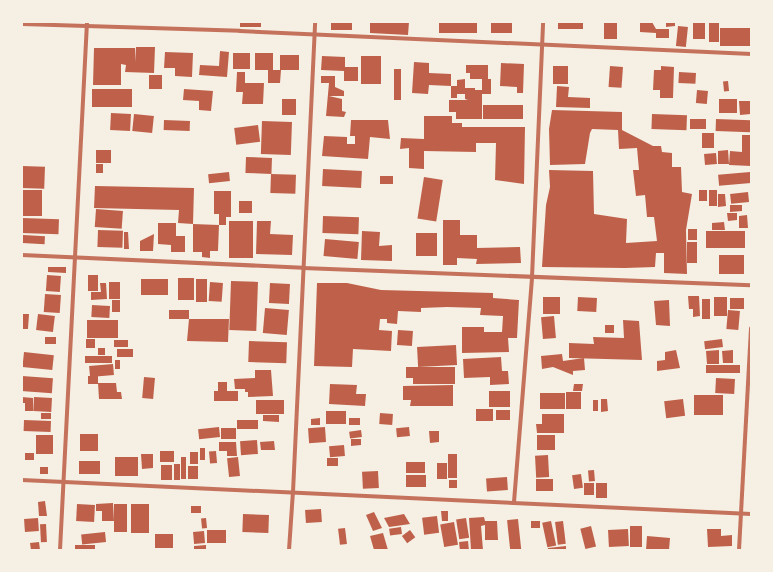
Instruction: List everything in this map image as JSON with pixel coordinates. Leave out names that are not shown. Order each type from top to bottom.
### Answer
[{"type":"street","points":[[289,550],[315,22]]},
{"type":"street","points":[[514,502],[532,277],[543,22]]},
{"type":"street","points":[[22,24],[87,24],[751,54]]},
{"type":"street","points":[[60,550],[74,256],[81,166],[87,24]]},
{"type":"street","points":[[22,255],[74,256],[303,268],[751,285]]},
{"type":"street","points":[[739,550],[751,328]]},
{"type":"street","points":[[22,480],[751,514]]},
{"type":"building","points":[[240,22],[261,22],[261,27],[240,27]]},
{"type":"building","points":[[331,22],[352,22],[352,30],[331,30]]},
{"type":"building","points":[[370,22],[409,22],[408,35],[370,33]]},
{"type":"building","points":[[439,22],[477,22],[477,33],[439,33]]},
{"type":"building","points":[[491,22],[512,22],[512,33],[491,33]]},
{"type":"building","points":[[558,22],[583,22],[583,29],[558,29]]},
{"type":"building","points":[[604,22],[617,22],[617,39],[604,39]]},
{"type":"building","points":[[640,22],[652,22],[656,29],[669,29],[669,38],[656,38],[656,33],[640,32]]},
{"type":"building","points":[[666,22],[675,22],[675,26],[666,27]]},
{"type":"building","points":[[693,22],[705,22],[705,39],[693,39]]},
{"type":"building","points":[[709,22],[719,22],[719,42],[709,42]]},
{"type":"building","points":[[678,26],[688,27],[686,47],[676,46]]},
{"type":"building","points":[[720,28],[750,28],[750,46],[720,46]]},
{"type":"building","points":[[136,47],[155,47],[154,73],[125,72],[126,65],[121,64],[121,85],[93,85],[94,48],[135,48],[135,62]]},
{"type":"building","points":[[220,51],[229,52],[227,77],[199,75],[200,65],[219,66]]},
{"type":"building","points":[[165,52],[193,53],[192,77],[175,76],[175,68],[164,68]]},
{"type":"building","points":[[233,53],[250,53],[250,69],[233,69]]},
{"type":"building","points":[[255,53],[273,53],[273,70],[281,70],[280,83],[268,83],[268,70],[255,70]]},
{"type":"building","points":[[280,55],[299,55],[299,70],[280,70]]},
{"type":"building","points":[[322,56],[345,57],[345,67],[358,67],[358,81],[344,81],[344,71],[321,70]]},
{"type":"building","points":[[361,56],[381,56],[381,84],[361,84]]},
{"type":"building","points":[[414,62],[429,63],[429,73],[451,74],[451,86],[429,85],[428,94],[412,93]]},
{"type":"building","points":[[501,63],[524,64],[523,93],[517,93],[517,87],[500,86]]},
{"type":"building","points":[[466,65],[488,65],[488,79],[491,79],[491,94],[482,94],[482,119],[456,119],[456,112],[449,112],[449,100],[468,100],[465,99],[465,94],[457,94],[457,98],[451,98],[451,86],[457,86],[457,80],[465,79],[465,88],[482,90],[482,79],[470,79],[470,73],[466,73]]},
{"type":"building","points":[[553,66],[568,66],[568,84],[553,84]]},
{"type":"building","points":[[610,66],[623,67],[622,88],[609,87]]},
{"type":"building","points":[[661,66],[674,67],[673,98],[660,98],[660,90],[653,90],[654,70],[661,70]]},
{"type":"building","points":[[394,69],[401,69],[401,100],[394,100]]},
{"type":"building","points":[[237,72],[245,72],[245,83],[264,83],[263,104],[242,104],[243,92],[236,92]]},
{"type":"building","points":[[679,72],[696,73],[695,84],[678,83]]},
{"type":"building","points":[[149,75],[162,75],[162,89],[149,89]]},
{"type":"building","points":[[321,76],[335,76],[335,87],[344,91],[344,96],[329,96],[342,99],[342,111],[346,112],[344,117],[326,116],[329,83],[321,83]]},
{"type":"building","points":[[728,81],[729,91],[724,91],[723,82]]},
{"type":"building","points":[[557,86],[569,87],[568,97],[590,98],[590,108],[556,107]]},
{"type":"building","points":[[92,89],[132,89],[132,107],[92,107]]},
{"type":"building","points":[[184,89],[213,91],[211,111],[199,110],[199,101],[183,100]]},
{"type":"building","points":[[697,90],[708,91],[707,104],[696,103]]},
{"type":"building","points":[[282,99],[296,99],[296,115],[282,115]]},
{"type":"building","points":[[719,99],[737,99],[737,113],[719,113]]},
{"type":"building","points":[[739,101],[751,101],[751,114],[740,115]]},
{"type":"building","points":[[483,105],[523,105],[523,119],[483,119]]},
{"type":"building","points":[[552,110],[622,112],[622,130],[653,146],[661,146],[662,152],[672,153],[672,167],[681,167],[682,192],[692,194],[686,230],[687,274],[664,273],[664,253],[656,253],[655,267],[542,267],[546,205],[550,187],[549,170],[593,171],[594,214],[627,219],[626,243],[657,241],[654,217],[647,217],[645,195],[636,196],[633,170],[639,170],[637,148],[619,149],[618,130],[592,129],[585,164],[550,165],[549,129]]},
{"type":"building","points":[[111,113],[131,114],[130,131],[110,130]]},
{"type":"building","points":[[134,114],[154,116],[152,133],[132,131]]},
{"type":"building","points":[[652,114],[687,115],[686,130],[651,129]]},
{"type":"building","points":[[424,116],[452,116],[452,123],[462,123],[462,127],[525,127],[524,184],[495,180],[496,143],[476,143],[476,152],[424,151],[424,169],[409,168],[409,148],[400,149],[401,138],[424,139]]},
{"type":"building","points":[[690,119],[706,119],[706,129],[690,129]]},
{"type":"building","points":[[716,119],[751,120],[751,132],[716,131]]},
{"type":"building","points":[[164,120],[190,121],[190,131],[164,130]]},
{"type":"building","points":[[351,120],[388,120],[390,139],[370,137],[368,159],[322,156],[324,136],[347,137],[347,144],[355,144],[355,136],[350,136]]},
{"type":"building","points":[[262,121],[292,122],[291,155],[261,154]]},
{"type":"building","points":[[258,125],[260,142],[236,145],[234,128]]},
{"type":"building","points":[[702,133],[714,133],[714,148],[702,148]]},
{"type":"building","points":[[742,135],[751,135],[751,166],[729,165],[730,151],[742,152]]},
{"type":"building","points":[[96,150],[111,150],[111,163],[96,163]]},
{"type":"building","points":[[728,150],[729,164],[718,164],[718,151]]},
{"type":"building","points":[[716,153],[717,164],[705,165],[704,154]]},
{"type":"building","points":[[246,157],[272,158],[271,174],[245,173]]},
{"type":"building","points":[[96,164],[103,164],[103,173],[96,173]]},
{"type":"building","points":[[22,166],[45,167],[44,189],[22,188]]},
{"type":"building","points":[[323,169],[362,171],[361,188],[322,186]]},
{"type":"building","points":[[229,172],[230,181],[209,183],[208,174]]},
{"type":"building","points":[[750,172],[751,183],[719,186],[718,175]]},
{"type":"building","points":[[271,174],[296,175],[295,194],[270,193]]},
{"type":"building","points":[[380,176],[393,176],[393,184],[380,184]]},
{"type":"building","points":[[424,177],[443,180],[436,221],[417,218]]},
{"type":"building","points":[[95,186],[194,188],[193,224],[178,223],[179,210],[94,208]]},
{"type":"building","points":[[22,190],[42,190],[42,216],[22,216]]},
{"type":"building","points":[[699,190],[707,190],[707,201],[699,201]]},
{"type":"building","points":[[709,190],[717,190],[717,206],[709,206]]},
{"type":"building","points":[[214,191],[231,191],[231,217],[226,217],[226,225],[219,225],[219,214],[214,214]]},
{"type":"building","points":[[748,192],[749,202],[731,204],[730,194]]},
{"type":"building","points":[[718,194],[725,194],[726,206],[718,207]]},
{"type":"building","points":[[239,201],[252,201],[252,213],[239,213]]},
{"type":"building","points":[[730,205],[742,205],[742,211],[730,212]]},
{"type":"building","points":[[96,209],[123,211],[122,229],[95,227]]},
{"type":"building","points":[[727,213],[737,213],[737,220],[728,221]]},
{"type":"building","points":[[747,215],[748,228],[739,228],[739,216]]},
{"type":"building","points":[[323,216],[359,217],[358,234],[322,233]]},
{"type":"building","points":[[22,218],[59,219],[58,234],[22,233]]},
{"type":"building","points":[[443,220],[460,220],[460,235],[477,235],[477,248],[520,247],[521,263],[476,264],[477,259],[457,258],[457,265],[443,265]]},
{"type":"building","points":[[229,221],[253,221],[253,258],[229,258]]},
{"type":"building","points":[[257,221],[271,221],[270,234],[293,235],[292,255],[256,254]]},
{"type":"building","points":[[724,222],[725,230],[712,230],[712,223]]},
{"type":"building","points":[[158,223],[176,223],[176,236],[185,236],[185,252],[171,252],[171,245],[158,244]]},
{"type":"building","points":[[193,224],[219,225],[218,251],[210,251],[210,258],[202,257],[202,252],[193,252]]},
{"type":"building","points":[[688,229],[697,229],[697,240],[688,240]]},
{"type":"building","points":[[98,230],[123,231],[122,248],[97,247]]},
{"type":"building","points":[[362,231],[380,232],[379,246],[392,245],[392,261],[361,260]]},
{"type":"building","points":[[706,231],[745,231],[745,248],[706,248]]},
{"type":"building","points":[[124,232],[128,232],[129,249],[124,249]]},
{"type":"building","points":[[416,233],[437,233],[437,256],[416,256]]},
{"type":"building","points":[[154,234],[153,251],[140,251],[140,241]]},
{"type":"building","points":[[23,235],[45,236],[45,244],[23,243]]},
{"type":"building","points":[[325,239],[359,242],[357,259],[324,256]]},
{"type":"building","points":[[687,242],[697,242],[697,263],[687,263]]},
{"type":"building","points":[[719,255],[744,255],[744,274],[719,274]]},
{"type":"building","points":[[48,267],[66,267],[66,273],[48,272]]},
{"type":"building","points":[[47,275],[61,276],[60,292],[46,291]]},
{"type":"building","points":[[88,275],[98,275],[98,291],[88,291]]},
{"type":"building","points":[[178,278],[194,278],[194,300],[178,300]]},
{"type":"building","points":[[141,279],[168,279],[168,295],[141,295]]},
{"type":"building","points":[[196,279],[207,279],[207,302],[196,302]]},
{"type":"building","points":[[231,281],[258,282],[256,331],[229,330]]},
{"type":"building","points":[[109,282],[120,282],[120,299],[109,299]]},
{"type":"building","points":[[210,282],[223,283],[222,302],[209,301]]},
{"type":"building","points":[[100,283],[106,283],[107,299],[91,300],[91,292],[101,292]]},
{"type":"building","points":[[270,283],[290,284],[289,304],[269,303]]},
{"type":"building","points":[[317,283],[347,283],[381,290],[493,293],[493,298],[519,300],[517,338],[508,338],[509,352],[462,353],[462,327],[484,327],[484,332],[502,332],[503,316],[480,315],[481,308],[447,307],[421,308],[421,312],[398,311],[397,324],[387,323],[387,319],[380,319],[379,330],[392,331],[391,351],[353,349],[352,367],[314,366]]},
{"type":"building","points":[[45,294],[61,295],[60,313],[44,312]]},
{"type":"building","points":[[688,296],[699,296],[700,316],[693,317],[693,309],[689,309]]},
{"type":"building","points":[[543,297],[560,297],[560,314],[543,314]]},
{"type":"building","points":[[578,297],[597,298],[596,312],[577,311]]},
{"type":"building","points":[[714,297],[727,297],[727,316],[714,316]]},
{"type":"building","points":[[730,298],[744,298],[744,309],[730,309]]},
{"type":"building","points":[[702,299],[710,299],[710,319],[702,319]]},
{"type":"building","points":[[112,300],[120,300],[120,312],[112,312]]},
{"type":"building","points":[[669,300],[670,326],[656,325],[654,301]]},
{"type":"building","points":[[92,305],[110,306],[109,318],[91,317]]},
{"type":"building","points":[[265,308],[289,310],[287,335],[263,333]]},
{"type":"building","points":[[169,310],[189,310],[189,319],[169,319]]},
{"type":"building","points":[[728,310],[740,311],[738,330],[726,329]]},
{"type":"building","points":[[22,314],[29,314],[28,329],[22,329]]},
{"type":"building","points":[[38,314],[55,316],[53,332],[36,330]]},
{"type":"building","points":[[554,316],[556,338],[543,339],[541,317]]},
{"type":"building","points":[[189,319],[229,319],[228,342],[187,341]]},
{"type":"building","points":[[87,320],[118,320],[118,338],[87,338]]},
{"type":"building","points":[[623,320],[639,321],[642,360],[569,358],[569,343],[594,344],[593,337],[624,338]]},
{"type":"building","points":[[605,325],[614,325],[614,333],[605,333]]},
{"type":"building","points":[[398,330],[413,331],[412,346],[397,345]]},
{"type":"building","points":[[45,337],[56,337],[56,344],[45,344]]},
{"type":"building","points":[[86,339],[95,339],[95,348],[86,348]]},
{"type":"building","points":[[722,339],[723,347],[705,349],[704,341]]},
{"type":"building","points":[[114,340],[128,340],[128,347],[114,347]]},
{"type":"building","points":[[249,341],[287,342],[286,363],[248,362]]},
{"type":"building","points":[[456,345],[457,365],[418,367],[417,347]]},
{"type":"building","points":[[98,348],[105,348],[105,355],[98,355]]},
{"type":"building","points":[[117,349],[133,349],[133,357],[117,357]]},
{"type":"building","points":[[676,350],[680,368],[657,371],[657,361],[665,360],[665,352]]},
{"type":"building","points":[[719,350],[719,364],[707,364],[706,351]]},
{"type":"building","points":[[733,350],[733,363],[723,363],[722,351]]},
{"type":"building","points":[[24,352],[54,355],[52,370],[22,367]]},
{"type":"building","points":[[562,354],[563,361],[584,358],[585,370],[573,371],[573,375],[553,367],[542,369],[541,356]]},
{"type":"building","points":[[85,356],[112,356],[112,363],[85,363]]},
{"type":"building","points":[[501,357],[502,371],[508,371],[509,384],[490,385],[490,377],[464,378],[463,359]]},
{"type":"building","points":[[115,360],[120,360],[120,369],[115,369]]},
{"type":"building","points":[[113,364],[114,375],[90,377],[89,366]]},
{"type":"building","points":[[706,365],[740,365],[740,373],[706,373]]},
{"type":"building","points":[[406,367],[455,367],[455,384],[413,384],[413,378],[406,378]]},
{"type":"building","points":[[255,370],[271,370],[273,396],[248,397],[248,392],[245,392],[245,389],[235,389],[234,379],[255,378]]},
{"type":"building","points":[[22,376],[53,378],[52,393],[22,391]]},
{"type":"building","points":[[88,376],[98,376],[98,384],[88,384]]},
{"type":"building","points":[[144,377],[155,378],[153,399],[142,398]]},
{"type":"building","points":[[716,378],[735,379],[734,394],[715,393]]},
{"type":"building","points":[[218,382],[227,382],[227,391],[238,391],[238,401],[214,401],[214,391],[218,391]]},
{"type":"building","points":[[98,383],[116,383],[117,392],[121,392],[122,399],[99,399]]},
{"type":"building","points":[[330,384],[357,385],[356,394],[366,394],[365,406],[329,404]]},
{"type":"building","points":[[574,384],[583,384],[582,391],[573,391]]},
{"type":"building","points":[[453,385],[453,406],[410,406],[411,400],[403,400],[403,386]]},
{"type":"building","points":[[489,391],[510,391],[510,407],[489,407]]},
{"type":"building","points":[[566,392],[581,392],[581,409],[566,409]]},
{"type":"building","points":[[540,393],[565,393],[565,409],[540,409]]},
{"type":"building","points":[[694,395],[723,395],[723,415],[694,415]]},
{"type":"building","points":[[22,397],[33,398],[33,411],[25,411],[25,403],[22,403]]},
{"type":"building","points":[[34,397],[52,398],[51,412],[33,411]]},
{"type":"building","points":[[601,399],[607,399],[608,411],[601,412]]},
{"type":"building","points":[[683,399],[685,416],[666,418],[664,401]]},
{"type":"building","points":[[256,400],[284,400],[284,414],[256,414]]},
{"type":"building","points":[[593,400],[598,400],[598,411],[593,411]]},
{"type":"building","points":[[476,409],[493,409],[493,421],[476,421]]},
{"type":"building","points":[[496,410],[510,410],[510,420],[496,420]]},
{"type":"building","points":[[326,411],[346,411],[346,424],[326,424]]},
{"type":"building","points":[[41,413],[51,413],[51,419],[41,419]]},
{"type":"building","points":[[380,413],[393,414],[392,425],[379,424]]},
{"type":"building","points":[[542,414],[564,414],[564,433],[537,433],[536,424],[542,424]]},
{"type":"building","points":[[263,415],[279,415],[279,422],[263,421]]},
{"type":"building","points":[[320,418],[320,425],[311,425],[311,419]]},
{"type":"building","points":[[349,418],[360,418],[360,425],[349,425]]},
{"type":"building","points":[[24,420],[51,421],[51,432],[24,431]]},
{"type":"building","points":[[237,420],[258,420],[258,429],[237,429]]},
{"type":"building","points":[[219,427],[220,437],[199,439],[198,429]]},
{"type":"building","points":[[325,427],[326,442],[309,443],[308,428]]},
{"type":"building","points":[[409,427],[410,436],[397,437],[396,428]]},
{"type":"building","points":[[221,428],[236,428],[236,439],[221,439]]},
{"type":"building","points":[[361,430],[362,437],[350,439],[349,432]]},
{"type":"building","points":[[429,431],[439,431],[439,442],[430,443]]},
{"type":"building","points":[[80,434],[98,434],[98,451],[80,451]]},
{"type":"building","points":[[36,435],[53,435],[53,454],[36,454]]},
{"type":"building","points":[[537,435],[555,435],[555,450],[537,450]]},
{"type":"building","points":[[351,439],[361,439],[361,445],[351,446]]},
{"type":"building","points":[[257,440],[258,454],[241,455],[240,441]]},
{"type":"building","points":[[274,441],[275,450],[261,450],[260,442]]},
{"type":"building","points":[[219,442],[236,442],[237,456],[227,456],[227,451],[219,451]]},
{"type":"building","points":[[344,445],[345,456],[330,457],[329,446]]},
{"type":"building","points":[[200,448],[205,448],[205,460],[200,460]]},
{"type":"building","points":[[160,451],[174,451],[174,462],[160,462]]},
{"type":"building","points":[[216,451],[217,463],[210,464],[209,452]]},
{"type":"building","points":[[190,452],[198,452],[198,464],[190,464]]},
{"type":"building","points":[[25,453],[34,453],[34,460],[25,460]]},
{"type":"building","points":[[141,454],[153,454],[153,468],[142,469]]},
{"type":"building","points":[[448,454],[457,454],[457,478],[448,478]]},
{"type":"building","points":[[548,455],[549,477],[536,478],[535,456]]},
{"type":"building","points":[[115,457],[138,457],[138,476],[115,476]]},
{"type":"building","points":[[181,457],[186,457],[186,479],[181,479]]},
{"type":"building","points":[[238,457],[240,476],[229,477],[227,458]]},
{"type":"building","points":[[327,458],[338,458],[338,466],[327,466]]},
{"type":"building","points":[[79,461],[100,461],[100,474],[79,474]]},
{"type":"building","points":[[406,462],[425,462],[425,473],[406,473]]},
{"type":"building","points":[[437,463],[447,463],[447,479],[437,479]]},
{"type":"building","points":[[174,464],[180,464],[180,480],[174,480]]},
{"type":"building","points":[[161,465],[172,465],[172,480],[161,480]]},
{"type":"building","points":[[188,466],[198,466],[198,479],[188,479]]},
{"type":"building","points":[[40,467],[48,467],[48,474],[40,474]]},
{"type":"building","points":[[594,470],[595,481],[589,481],[588,471]]},
{"type":"building","points":[[378,471],[379,488],[363,489],[362,472]]},
{"type":"building","points":[[581,474],[583,488],[574,489],[572,475]]},
{"type":"building","points":[[406,475],[426,475],[426,487],[406,487]]},
{"type":"building","points":[[507,477],[508,490],[487,491],[486,478]]},
{"type":"building","points":[[536,479],[553,479],[553,491],[536,491]]},
{"type":"building","points":[[449,480],[457,480],[457,488],[449,488]]},
{"type":"building","points":[[584,483],[594,483],[594,495],[584,495]]},
{"type":"building","points":[[596,483],[607,483],[607,498],[596,498]]},
{"type":"building","points":[[45,501],[47,516],[39,516],[38,502]]},
{"type":"building","points":[[113,503],[114,521],[102,521],[102,511],[96,511],[96,504]]},
{"type":"building","points":[[77,504],[95,505],[94,522],[76,521]]},
{"type":"building","points":[[114,504],[127,504],[127,532],[114,532]]},
{"type":"building","points":[[131,504],[149,504],[149,533],[131,533]]},
{"type":"building","points":[[191,506],[201,506],[201,513],[191,513]]},
{"type":"building","points":[[321,509],[322,522],[306,523],[305,510]]},
{"type":"building","points":[[441,511],[448,511],[448,521],[442,521]]},
{"type":"building","points":[[374,512],[382,528],[373,531],[366,515]]},
{"type":"building","points":[[243,514],[269,515],[268,533],[242,532]]},
{"type":"building","points":[[404,514],[410,524],[389,527],[384,518]]},
{"type":"building","points":[[437,516],[439,533],[424,535],[422,518]]},
{"type":"building","points":[[484,517],[485,521],[497,521],[498,540],[485,540],[485,525],[481,526],[483,550],[471,550],[469,518]]},
{"type":"building","points":[[38,518],[39,531],[25,532],[24,519]]},
{"type":"building","points":[[206,518],[207,528],[202,528],[201,519]]},
{"type":"building","points":[[466,518],[469,538],[459,539],[456,520]]},
{"type":"building","points":[[518,519],[521,550],[510,550],[507,520]]},
{"type":"building","points":[[531,521],[540,521],[540,528],[531,528]]},
{"type":"building","points":[[551,521],[556,545],[547,547],[542,523]]},
{"type":"building","points":[[563,521],[566,544],[558,545],[555,522]]},
{"type":"building","points":[[454,522],[458,545],[444,547],[440,524]]},
{"type":"building","points":[[40,524],[46,524],[47,542],[41,542]]},
{"type":"building","points":[[591,526],[596,546],[585,549],[580,529]]},
{"type":"building","points":[[630,526],[642,526],[642,547],[630,547]]},
{"type":"building","points":[[401,527],[402,534],[390,536],[389,529]]},
{"type":"building","points":[[345,528],[347,544],[340,545],[338,529]]},
{"type":"building","points":[[628,529],[629,546],[609,547],[608,530]]},
{"type":"building","points":[[707,529],[721,529],[721,536],[732,535],[732,546],[708,547]]},
{"type":"building","points":[[207,530],[226,530],[226,543],[207,543]]},
{"type":"building","points":[[410,530],[415,537],[407,543],[402,536]]},
{"type":"building","points":[[204,531],[205,543],[194,544],[193,532]]},
{"type":"building","points":[[105,532],[106,542],[82,544],[81,535]]},
{"type":"building","points":[[383,533],[388,550],[374,550],[370,536]]},
{"type":"building","points":[[155,534],[173,534],[173,548],[155,548]]},
{"type":"building","points":[[647,536],[670,538],[669,550],[646,550]]},
{"type":"building","points":[[468,541],[469,550],[460,550],[459,542]]},
{"type":"building","points":[[39,542],[40,550],[31,550],[30,543]]},
{"type":"building","points":[[75,545],[95,545],[95,550],[75,550]]},
{"type":"building","points":[[206,545],[206,550],[194,550],[194,546]]},
{"type":"building","points":[[566,546],[566,550],[548,550],[548,548]]}]
